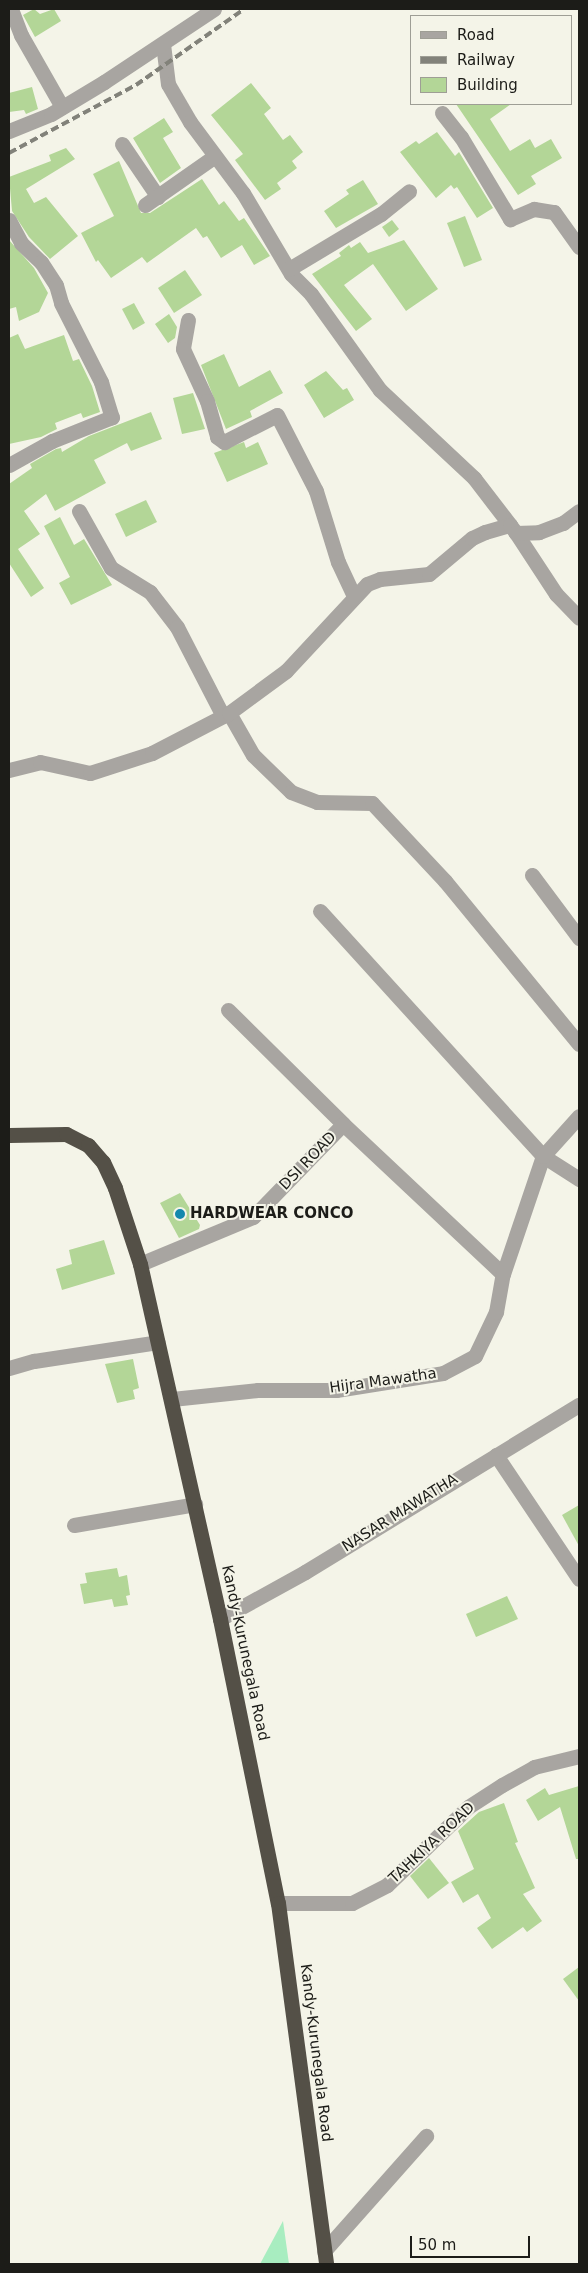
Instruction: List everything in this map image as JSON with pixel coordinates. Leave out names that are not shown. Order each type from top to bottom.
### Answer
[{"type":"highway","name":"Kandy-Kurunegala Road","points":[[9,1135],[66,1134],[88,1145],[103,1162],[115,1188],[140,1264],[172,1399],[220,1619],[278,1903],[325,2258]]},
{"type":"street","points":[[11,9],[21,35],[62,107]]},
{"type":"street","points":[[9,131],[62,107],[163,44],[214,9]]},
{"type":"street","points":[[163,44],[168,84],[215,156],[243,193],[289,269],[311,294],[380,390],[474,478],[513,529],[556,594],[579,618]]},
{"type":"street","points":[[442,113],[466,144],[510,219],[534,209],[549,210],[579,247]]},
{"type":"street","points":[[122,144],[152,201],[215,156]]},
{"type":"street","points":[[289,269],[381,214],[409,190]]},
{"type":"street","points":[[9,220],[21,244],[41,262],[56,285],[61,303],[101,382],[112,417],[52,440],[9,465]]},
{"type":"street","points":[[188,320],[183,349],[207,402],[218,437],[224,442],[277,415],[316,491],[338,562],[354,596]]},
{"type":"street","points":[[79,511],[111,568],[150,592],[177,627],[226,714],[253,755],[291,792],[317,802],[372,803],[445,881],[579,1044]]},
{"type":"street","points":[[9,770],[40,762],[90,773],[152,753],[226,714],[293,664],[367,584],[380,580],[429,574],[472,538],[513,529],[539,532],[563,523],[579,511]]},
{"type":"street","points":[[532,875],[579,938]]},
{"type":"street","points":[[320,911],[543,1156],[579,1179]]},
{"type":"street","points":[[228,1010],[343,1124],[503,1274]]},
{"type":"street","name":"Hijra Mawatha","points":[[172,1399],[258,1390],[336,1390],[443,1373],[475,1356],[496,1312],[503,1274],[543,1156],[579,1116]]},
{"type":"street","name":"DSI ROAD","points":[[140,1264],[254,1217],[343,1124]]},
{"type":"street","points":[[9,1368],[34,1361],[158,1342]]},
{"type":"street","name":"NASAR MAWATHA","points":[[220,1619],[305,1572],[579,1404]]},
{"type":"street","points":[[496,1455],[577,1571]]},
{"type":"street","points":[[74,1525],[195,1504]]},
{"type":"street","name":"TAHKIYA ROAD","points":[[278,1903],[352,1903],[387,1885],[468,1807],[534,1767],[579,1756]]},
{"type":"street","points":[[325,2258],[426,2136]]},
{"type":"shaded area","points":[[283,2221],[289,2264],[260,2264]]},
{"type":"building","points":[[34,9],[40,14],[54,9],[61,21],[35,37],[23,15]]},
{"type":"building","points":[[251,83],[271,108],[264,114],[283,140],[290,135],[303,152],[292,161],[297,168],[277,183],[281,189],[265,200],[235,160],[243,154],[211,115]]},
{"type":"building","points":[[32,87],[38,109],[26,114],[24,110],[9,112],[9,93]]},
{"type":"building","points":[[457,105],[510,105],[490,119],[510,151],[530,139],[535,148],[551,139],[562,158],[531,176],[536,184],[518,195]]},
{"type":"building","points":[[164,118],[173,132],[163,138],[181,168],[160,183],[133,138]]},
{"type":"building","points":[[437,132],[455,156],[459,152],[493,208],[477,218],[457,187],[454,189],[451,185],[436,198],[400,152],[416,141],[419,144]]},
{"type":"building","points":[[66,148],[75,159],[26,189],[34,203],[46,197],[78,236],[50,259],[29,237],[12,211],[9,177],[51,161],[49,155]]},
{"type":"building","points":[[119,161],[141,213],[150,213],[202,179],[219,205],[224,201],[239,221],[244,218],[270,256],[254,265],[242,245],[221,258],[207,236],[203,238],[196,228],[147,263],[142,257],[111,278],[98,260],[96,262],[81,233],[114,216],[93,174]]},
{"type":"building","points":[[363,180],[378,204],[336,228],[324,211],[349,194],[346,190]]},
{"type":"building","points":[[465,216],[482,260],[464,267],[447,223]]},
{"type":"building","points":[[392,220],[399,229],[389,237],[382,227]]},
{"type":"building","points":[[9,240],[34,268],[48,293],[39,312],[19,321],[16,307],[9,309]]},
{"type":"building","points":[[404,240],[438,289],[406,311],[373,264],[344,285],[372,319],[356,331],[312,274],[341,256],[339,253],[349,245],[351,248],[360,242],[368,253]]},
{"type":"building","points":[[185,270],[202,295],[174,313],[158,288]]},
{"type":"building","points":[[134,303],[145,323],[133,330],[122,309]]},
{"type":"building","points":[[169,314],[177,327],[175,338],[168,343],[155,324]]},
{"type":"building","points":[[18,334],[25,349],[64,335],[73,361],[79,359],[92,386],[100,412],[83,418],[81,413],[55,423],[57,429],[41,437],[9,444],[9,338]]},
{"type":"building","points":[[224,354],[239,387],[270,370],[283,393],[250,411],[252,417],[226,429],[201,365]]},
{"type":"building","points":[[326,371],[343,390],[347,388],[354,400],[324,418],[304,385]]},
{"type":"building","points":[[193,393],[205,429],[182,434],[173,398]]},
{"type":"building","points":[[151,412],[162,439],[131,451],[127,443],[94,460],[106,483],[55,511],[46,494],[24,511],[40,534],[18,549],[44,588],[31,597],[9,563],[9,484],[32,468],[30,464],[56,449],[61,448],[62,452],[89,436]]},
{"type":"building","points":[[244,442],[246,448],[258,442],[268,464],[227,482],[214,453]]},
{"type":"building","points":[[146,500],[157,522],[126,537],[115,514]]},
{"type":"building","points":[[60,517],[74,545],[84,539],[112,585],[71,605],[59,583],[70,577],[44,526]]},
{"type":"building","name":"HARDWEAR CONCO","points":[[180,1193],[200,1225],[199,1229],[179,1238],[160,1203]]},
{"type":"building","points":[[104,1240],[115,1274],[62,1290],[56,1269],[72,1264],[69,1250]]},
{"type":"building","points":[[133,1359],[139,1388],[133,1390],[135,1399],[117,1403],[105,1364]]},
{"type":"building","points":[[579,1505],[579,1546],[562,1515]]},
{"type":"building","points":[[117,1568],[119,1577],[127,1575],[130,1595],[126,1596],[128,1605],[114,1607],[112,1599],[84,1604],[80,1584],[87,1583],[85,1573]]},
{"type":"building","points":[[507,1596],[518,1619],[476,1637],[466,1614]]},
{"type":"building","points":[[579,1786],[579,1859],[576,1859],[560,1807],[538,1821],[526,1800],[545,1788],[549,1795]]},
{"type":"building","points":[[504,1803],[518,1842],[515,1843],[535,1888],[523,1894],[542,1921],[527,1932],[523,1927],[492,1949],[477,1928],[491,1918],[478,1894],[463,1903],[451,1882],[474,1869],[458,1831],[479,1812]]},
{"type":"building","points":[[429,1858],[449,1883],[428,1899],[410,1876]]},
{"type":"building","points":[[579,1967],[579,2001],[563,1979]]},
{"type":"railway","points":[[9,153],[136,85],[244,9]]},
{"type":"place","name":"HARDWEAR CONCO","points":[[180,1214]]}]
